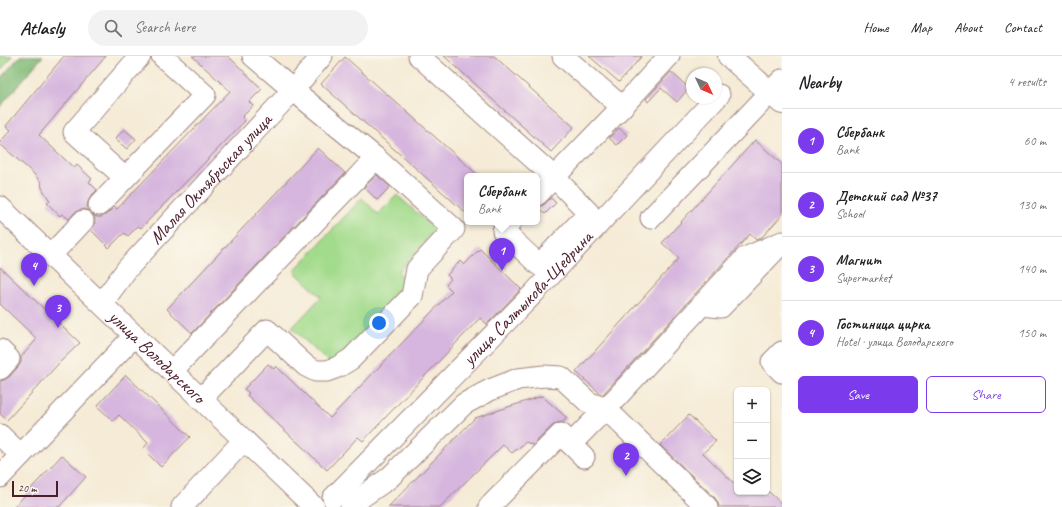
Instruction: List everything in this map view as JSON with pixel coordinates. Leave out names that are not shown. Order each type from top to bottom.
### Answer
[{"type":"main road","points":[[729,56],[778,92]]},
{"type":"street","points":[[125,178],[74,132],[140,56]]},
{"type":"street","points":[[99,205],[205,95],[162,56]]},
{"type":"street","points":[[201,399],[267,330],[306,366],[316,371],[327,371],[338,367],[351,359],[412,296],[417,269],[454,229],[376,158],[253,56]]},
{"type":"street","name":"Малая Октябрьская улица","points":[[102,304],[127,269],[293,90],[322,56]]},
{"type":"street","points":[[419,56],[554,177],[590,213],[539,265],[503,231],[508,225]]},
{"type":"street","points":[[563,56],[622,107]]},
{"type":"street","points":[[540,192],[669,56]]},
{"type":"street","points":[[651,218],[778,92]]},
{"type":"street","name":"улица Салтыкова-Щедрина","points":[[342,503],[711,104]]},
{"type":"street","points":[[172,371],[376,158]]},
{"type":"street","name":"улица Володарского","points":[[0,207],[314,507]]},
{"type":"street","points":[[51,255],[83,222]]},
{"type":"street","points":[[489,507],[561,434],[577,450],[606,409],[702,305],[721,307],[782,242]]},
{"type":"street","points":[[0,477],[135,335]]},
{"type":"street","points":[[0,350],[9,359],[0,369]]},
{"type":"street","points":[[782,352],[772,362],[782,372]]},
{"type":"street","points":[[342,503],[363,496],[389,478],[464,404],[490,390],[518,379],[544,376],[561,377],[588,402],[606,409],[707,507]]},
{"type":"street","points":[[0,435],[21,455]]},
{"type":"street","points":[[182,507],[244,440]]},
{"type":"green space","points":[[0,56],[12,56],[0,71]]},
{"type":"green space","points":[[20,56],[43,56],[0,107],[0,79]]},
{"type":"green space","points":[[397,195],[436,230],[398,272],[412,289],[334,368],[292,328],[321,297],[294,271],[362,198],[378,214]]},
{"type":"building","points":[[64,56],[106,56],[39,135],[74,168],[77,165],[92,179],[89,182],[97,190],[90,197],[88,202],[87,208],[89,211],[85,209],[79,210],[69,219],[62,214],[60,216],[47,203],[50,201],[42,188],[41,182],[32,172],[0,144],[0,142],[11,130],[6,126]]},
{"type":"building","points":[[192,56],[228,56],[262,89],[249,102],[253,106],[242,117],[245,121],[141,228],[138,226],[128,236],[124,233],[109,248],[91,230],[95,223],[95,218],[93,215],[96,217],[102,217],[114,207],[117,209],[230,91]]},
{"type":"building","points":[[444,56],[494,56],[574,127],[551,152]]},
{"type":"building","points":[[589,56],[642,56],[619,82]]},
{"type":"building","points":[[345,57],[476,173],[464,173],[464,211],[321,84]]},
{"type":"building","points":[[671,72],[686,85],[686,92],[677,102],[661,88],[648,102],[646,99]]},
{"type":"building","points":[[619,128],[627,135],[617,145],[609,138]]},
{"type":"building","points":[[124,129],[136,139],[127,149],[115,139]]},
{"type":"building","points":[[755,140],[782,164],[782,215],[762,237],[756,240],[750,234],[602,395],[576,372],[679,258],[662,243]]},
{"type":"building","points":[[318,148],[345,173],[192,333],[167,309]]},
{"type":"building","points":[[377,175],[390,187],[377,200],[364,187]]},
{"type":"building","points":[[551,198],[556,203],[545,214],[540,210],[540,206],[545,204]]},
{"type":"building","points":[[480,249],[521,289],[487,324],[480,318],[363,441],[358,437],[327,470],[247,395],[249,393],[244,389],[268,364],[274,369],[276,366],[330,418],[452,291],[446,285],[451,279],[447,275],[460,261],[464,265]]},
{"type":"building","points":[[0,267],[80,343],[61,361],[7,420],[0,414],[0,381],[9,377],[18,367],[21,362],[21,357],[37,339],[0,304]]},
{"type":"building","points":[[126,375],[190,437],[161,467],[143,449],[148,443],[119,415],[113,421],[97,406]]},
{"type":"building","points":[[542,396],[567,418],[563,422],[552,426],[533,445],[526,442],[512,453],[503,445],[440,507],[388,507],[475,418]]},
{"type":"building","points":[[689,415],[716,441],[703,453],[734,483],[734,495],[770,495],[770,493],[782,504],[782,507],[719,507],[715,498],[660,445]]},
{"type":"building","points":[[62,455],[86,477],[59,507],[14,507]]},
{"type":"place","name":"Сбербанк","points":[[502,271]]},
{"type":"place","name":"Гостиница цирка","points":[[34,286]]},
{"type":"place","name":"Магнит","points":[[58,328]]},
{"type":"place","name":"Детский сад №37","points":[[626,476]]}]
